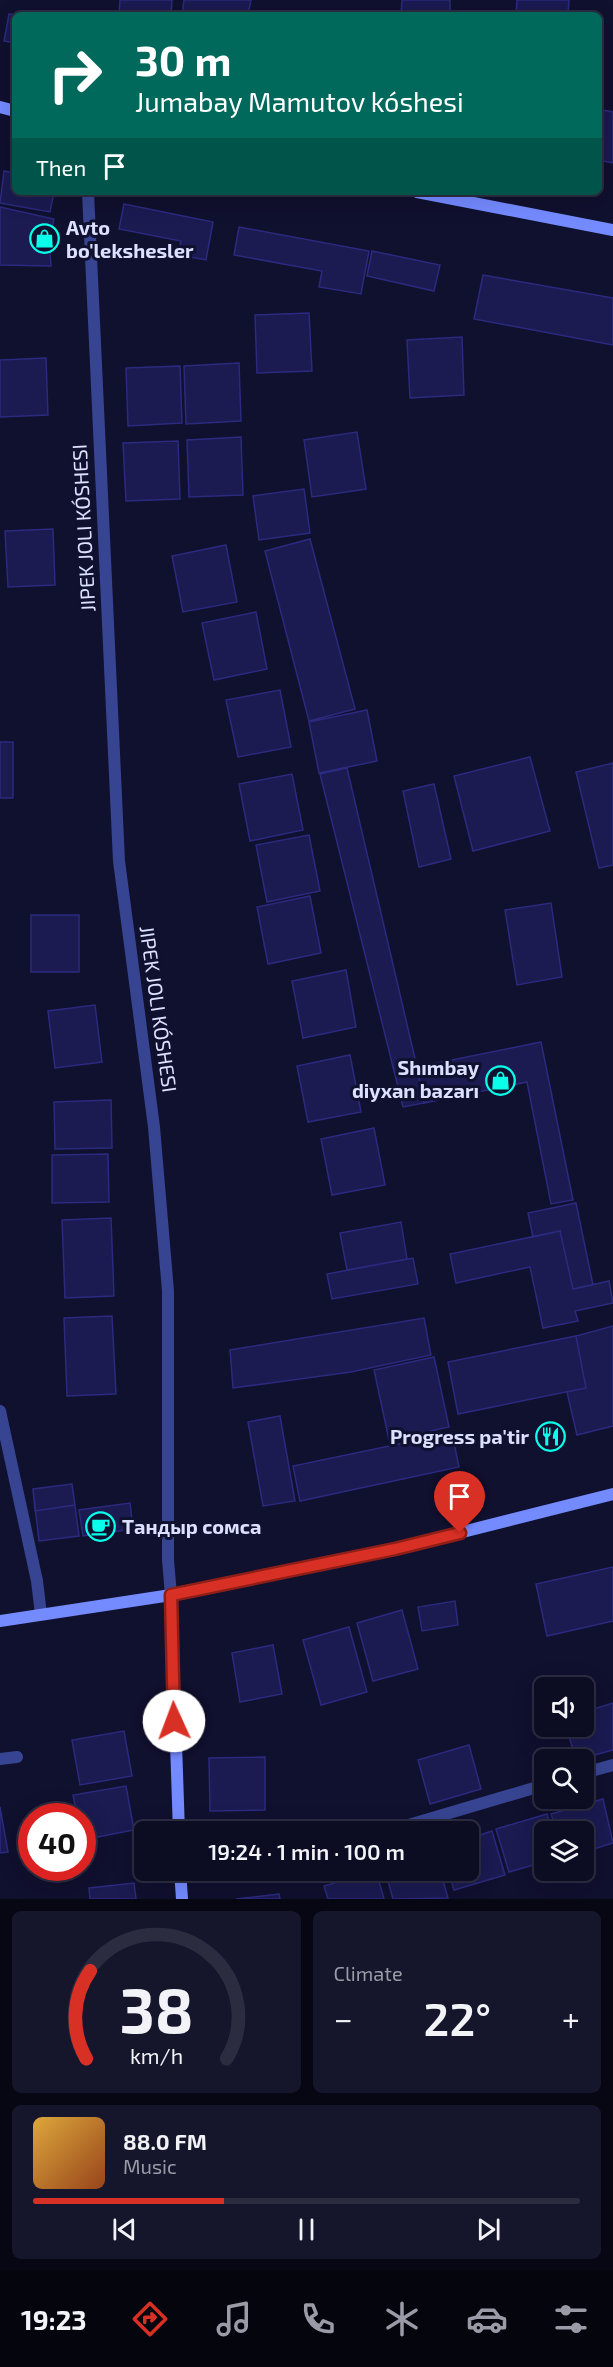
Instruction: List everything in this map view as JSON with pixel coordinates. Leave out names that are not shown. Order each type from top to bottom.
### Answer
[{"type":"street","points":[[88,195],[118,861],[154,1128],[168,1291],[168,1560],[179,1821]]},
{"type":"street","points":[[432,195],[613,230]]},
{"type":"street","points":[[0,1411],[37,1581],[41,1614]]},
{"type":"street","points":[[0,1621],[171,1595],[395,1549],[613,1494]]},
{"type":"street","points":[[0,1759],[17,1756]]},
{"type":"street","points":[[594,1770],[613,1765]]},
{"type":"street","points":[[423,1821],[534,1788]]},
{"type":"street","points":[[181,1881],[182,1899]]},
{"type":"building","points":[[120,0],[172,0],[171,12],[119,12]]},
{"type":"building","points":[[184,0],[251,0],[249,12],[182,12]]},
{"type":"building","points":[[402,0],[450,0],[450,12],[401,12]]},
{"type":"building","points":[[517,0],[569,0],[568,12],[516,12]]},
{"type":"building","points":[[9,14],[12,14],[12,42],[4,41]]},
{"type":"building","points":[[602,110],[613,112],[613,163],[602,161]]},
{"type":"building","points":[[4,171],[12,172],[12,195],[53,195],[50,212],[0,203]]},
{"type":"building","points":[[124,204],[213,222],[206,260],[178,255],[181,241],[119,229]]},
{"type":"building","points":[[0,207],[54,219],[49,240],[51,266],[0,265]]},
{"type":"building","points":[[239,227],[369,251],[361,294],[319,287],[322,271],[234,255]]},
{"type":"building","points":[[372,251],[440,265],[434,291],[367,276]]},
{"type":"building","points":[[483,275],[613,298],[613,345],[474,319]]},
{"type":"building","points":[[309,313],[312,371],[257,373],[255,315]]},
{"type":"building","points":[[462,337],[464,395],[410,398],[407,340]]},
{"type":"building","points":[[46,358],[48,415],[0,417],[0,360]]},
{"type":"building","points":[[239,363],[241,421],[186,424],[184,366]]},
{"type":"building","points":[[180,366],[182,423],[128,426],[126,368]]},
{"type":"building","points":[[357,432],[366,489],[312,497],[304,440]]},
{"type":"building","points":[[241,437],[243,495],[189,497],[187,440]]},
{"type":"building","points":[[178,441],[180,499],[126,501],[123,443]]},
{"type":"building","points":[[304,489],[310,533],[259,540],[253,496]]},
{"type":"building","points":[[53,529],[55,585],[8,587],[5,531]]},
{"type":"building","points":[[310,539],[355,709],[309,721],[265,551]]},
{"type":"building","points":[[226,545],[237,602],[183,612],[172,556]]},
{"type":"building","points":[[256,612],[267,669],[214,680],[202,623]]},
{"type":"building","points":[[280,690],[291,747],[238,757],[226,700]]},
{"type":"building","points":[[367,710],[377,761],[319,773],[309,722]]},
{"type":"building","points":[[0,742],[13,742],[13,798],[0,798]]},
{"type":"building","points":[[530,757],[550,831],[473,851],[454,776]]},
{"type":"building","points":[[613,763],[613,865],[599,868],[576,772]]},
{"type":"building","points":[[347,768],[424,1103],[403,1107],[320,774]]},
{"type":"building","points":[[292,774],[303,830],[250,841],[239,784]]},
{"type":"building","points":[[434,784],[451,859],[419,867],[403,791]]},
{"type":"building","points":[[309,835],[320,891],[267,902],[256,845]]},
{"type":"building","points":[[310,896],[321,953],[268,964],[257,907]]},
{"type":"building","points":[[551,903],[562,977],[517,985],[505,910]]},
{"type":"building","points":[[31,915],[79,915],[79,972],[31,972]]},
{"type":"building","points":[[346,970],[356,1027],[303,1038],[292,981]]},
{"type":"building","points":[[95,1005],[102,1062],[55,1068],[48,1011]]},
{"type":"building","points":[[541,1042],[573,1200],[551,1204],[527,1082],[424,1103],[417,1067]]},
{"type":"building","points":[[350,1055],[361,1112],[308,1122],[297,1066]]},
{"type":"building","points":[[111,1100],[112,1148],[55,1149],[54,1102]]},
{"type":"building","points":[[374,1128],[385,1185],[332,1195],[321,1139]]},
{"type":"building","points":[[108,1154],[109,1202],[52,1203],[52,1155]]},
{"type":"building","points":[[576,1203],[593,1285],[573,1289],[560,1231],[533,1237],[528,1213]]},
{"type":"building","points":[[111,1218],[114,1296],[65,1298],[62,1220]]},
{"type":"building","points":[[401,1222],[407,1259],[347,1270],[340,1233]]},
{"type":"building","points":[[560,1231],[573,1289],[609,1281],[613,1303],[575,1311],[578,1321],[543,1328],[530,1267],[456,1283],[450,1254]]},
{"type":"building","points":[[413,1258],[418,1284],[332,1299],[327,1274]]},
{"type":"building","points":[[112,1316],[116,1394],[67,1396],[64,1318]]},
{"type":"building","points":[[424,1318],[431,1355],[351,1372],[233,1388],[230,1350]]},
{"type":"building","points":[[613,1326],[613,1426],[577,1435],[567,1392],[586,1388],[576,1336]]},
{"type":"building","points":[[576,1336],[586,1388],[458,1414],[448,1362]]},
{"type":"building","points":[[434,1357],[449,1427],[389,1440],[374,1370]]},
{"type":"building","points":[[280,1416],[295,1501],[263,1506],[248,1422]]},
{"type":"building","points":[[452,1433],[459,1467],[300,1501],[293,1466]]},
{"type":"building","points":[[72,1484],[79,1536],[39,1541],[33,1489]]},
{"type":"building","points":[[72,1484],[75,1505],[35,1511],[33,1489]]},
{"type":"building","points":[[130,1503],[133,1529],[83,1536],[79,1510]]},
{"type":"building","points":[[613,1567],[613,1621],[547,1636],[536,1584]]},
{"type":"building","points":[[455,1601],[458,1625],[422,1631],[418,1607]]},
{"type":"building","points":[[402,1610],[418,1669],[373,1681],[357,1623]]},
{"type":"building","points":[[349,1627],[367,1692],[321,1705],[303,1640]]},
{"type":"building","points":[[273,1645],[282,1694],[240,1702],[232,1653]]},
{"type":"building","points":[[613,1703],[613,1750],[594,1755],[594,1749],[573,1749],[569,1737],[594,1737],[594,1709]]},
{"type":"building","points":[[124,1731],[132,1776],[80,1785],[72,1740]]},
{"type":"building","points":[[469,1745],[481,1789],[430,1804],[418,1760]]},
{"type":"building","points":[[265,1757],[265,1810],[210,1811],[209,1758]]},
{"type":"building","points":[[126,1786],[134,1830],[96,1837],[96,1803],[75,1803],[73,1795]]},
{"type":"building","points":[[603,1799],[613,1843],[594,1849],[594,1821],[553,1821],[551,1814],[568,1809],[594,1809],[594,1802]]},
{"type":"building","points":[[0,1807],[8,1852],[0,1853]]},
{"type":"building","points":[[547,1814],[549,1821],[534,1821],[534,1865],[509,1872],[496,1829]]},
{"type":"building","points":[[492,1831],[505,1875],[454,1890],[451,1881],[479,1881],[479,1835]]},
{"type":"building","points":[[341,1881],[379,1881],[384,1899],[328,1899],[324,1886]]},
{"type":"building","points":[[388,1881],[443,1881],[448,1898],[393,1899]]},
{"type":"building","points":[[134,1883],[136,1899],[90,1899],[89,1888]]},
{"type":"building","points":[[279,1894],[280,1899],[236,1899]]},
{"type":"place","name":"Avto bo'lekshesler","points":[[45,239]]},
{"type":"place","name":"Shımbay diyxan bazarı","points":[[500,1080]]},
{"type":"place","name":"Progress pa'tir","points":[[550,1437]]},
{"type":"place","name":"Тандыр сомса","points":[[101,1527]]},
{"type":"route","points":[[174,1721],[171,1595],[395,1549],[460,1533]]}]
